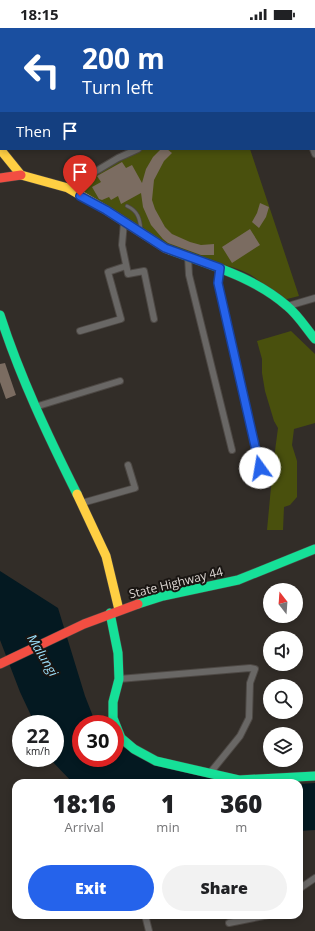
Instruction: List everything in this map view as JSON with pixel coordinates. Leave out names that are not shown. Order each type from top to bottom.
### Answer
[{"type":"street","points":[[1,150],[21,175]]},
{"type":"street","points":[[68,188],[118,158],[136,150]]},
{"type":"street","points":[[0,178],[21,175],[68,188],[165,248],[240,276],[264,289],[288,306],[315,339]]},
{"type":"street","points":[[124,222],[122,245],[128,274],[144,271],[154,319]]},
{"type":"street","points":[[188,257],[189,275],[232,450]]},
{"type":"street","points":[[80,331],[121,319],[108,272],[126,266]]},
{"type":"street","points":[[220,268],[218,283],[260,468]]},
{"type":"street","points":[[288,306],[315,298]]},
{"type":"street","points":[[0,315],[10,346],[35,407],[106,556],[118,653],[119,679],[114,702],[113,718],[121,738],[134,749],[156,761],[235,779]]},
{"type":"street","points":[[35,407],[120,381]]},
{"type":"street","points":[[82,503],[135,488],[128,465]]},
{"type":"street","name":"State Highway 44","points":[[0,664],[114,611],[164,596],[238,580],[315,549]]},
{"type":"street","points":[[119,679],[250,668],[255,669],[250,683],[249,718],[240,736],[210,773]]},
{"type":"street","points":[[258,779],[315,776]]},
{"type":"street","points":[[303,886],[315,878]]},
{"type":"street","points":[[146,919],[149,931]]},
{"type":"street","points":[[229,923],[249,919]]},
{"type":"lane","points":[[127,206],[134,209],[137,213],[141,232]]},
{"type":"green space","points":[[141,150],[250,150],[299,296],[279,301],[253,276],[234,267],[201,259],[172,247],[79,193],[77,184]]},
{"type":"green space","points":[[291,331],[315,354],[315,423],[294,429],[292,445],[297,461],[297,497],[290,505],[284,507],[283,530],[267,530],[278,428],[274,421],[265,391],[262,373],[262,359],[257,341]]},
{"type":"water","name":"Malungi","points":[[0,571],[58,608],[85,696],[92,715],[72,715],[72,767],[124,767],[124,748],[161,763],[235,779],[69,779],[58,767],[64,767],[64,715],[31,715],[20,692],[0,640]]},
{"type":"water","points":[[315,783],[315,830],[303,831],[303,784]]},
{"type":"building","points":[[160,150],[168,150],[172,153],[164,161],[154,180],[152,200],[155,209],[165,227],[172,234],[190,242],[201,245],[214,244],[214,255],[201,255],[168,243],[163,239],[151,225],[143,207],[141,193],[121,204],[118,196],[111,200],[109,197],[102,200],[99,199],[92,187],[101,182],[97,176],[122,162],[126,168],[132,165],[142,183],[146,169],[153,157]]},
{"type":"building","points":[[260,203],[269,207],[266,217],[259,228],[252,222]]},
{"type":"building","points":[[250,229],[260,245],[232,263],[222,247]]},
{"type":"building","points":[[5,363],[16,395],[6,399],[0,382],[0,364]]},
{"type":"traffic: fast","points":[[170,250],[246,279],[260,287],[291,310],[315,339]]},
{"type":"traffic: fast","points":[[0,315],[16,361],[35,406],[77,494]]},
{"type":"traffic: fast","points":[[138,604],[163,596],[238,580],[315,549]]},
{"type":"traffic: fast","points":[[110,613],[118,653],[119,679],[113,702],[113,718],[121,738],[134,749],[156,761],[235,779]]},
{"type":"traffic: fast","points":[[258,779],[315,776]]},
{"type":"traffic: slow","points":[[1,150],[21,175],[68,188],[170,250]]},
{"type":"traffic: slow","points":[[77,494],[106,556],[119,610]]},
{"type":"traffic: jam","points":[[0,178],[21,175]]},
{"type":"traffic: jam","points":[[0,664],[84,624],[138,604]]},
{"type":"route","points":[[80,196],[106,210],[165,248],[220,268],[218,283],[260,468]]}]
